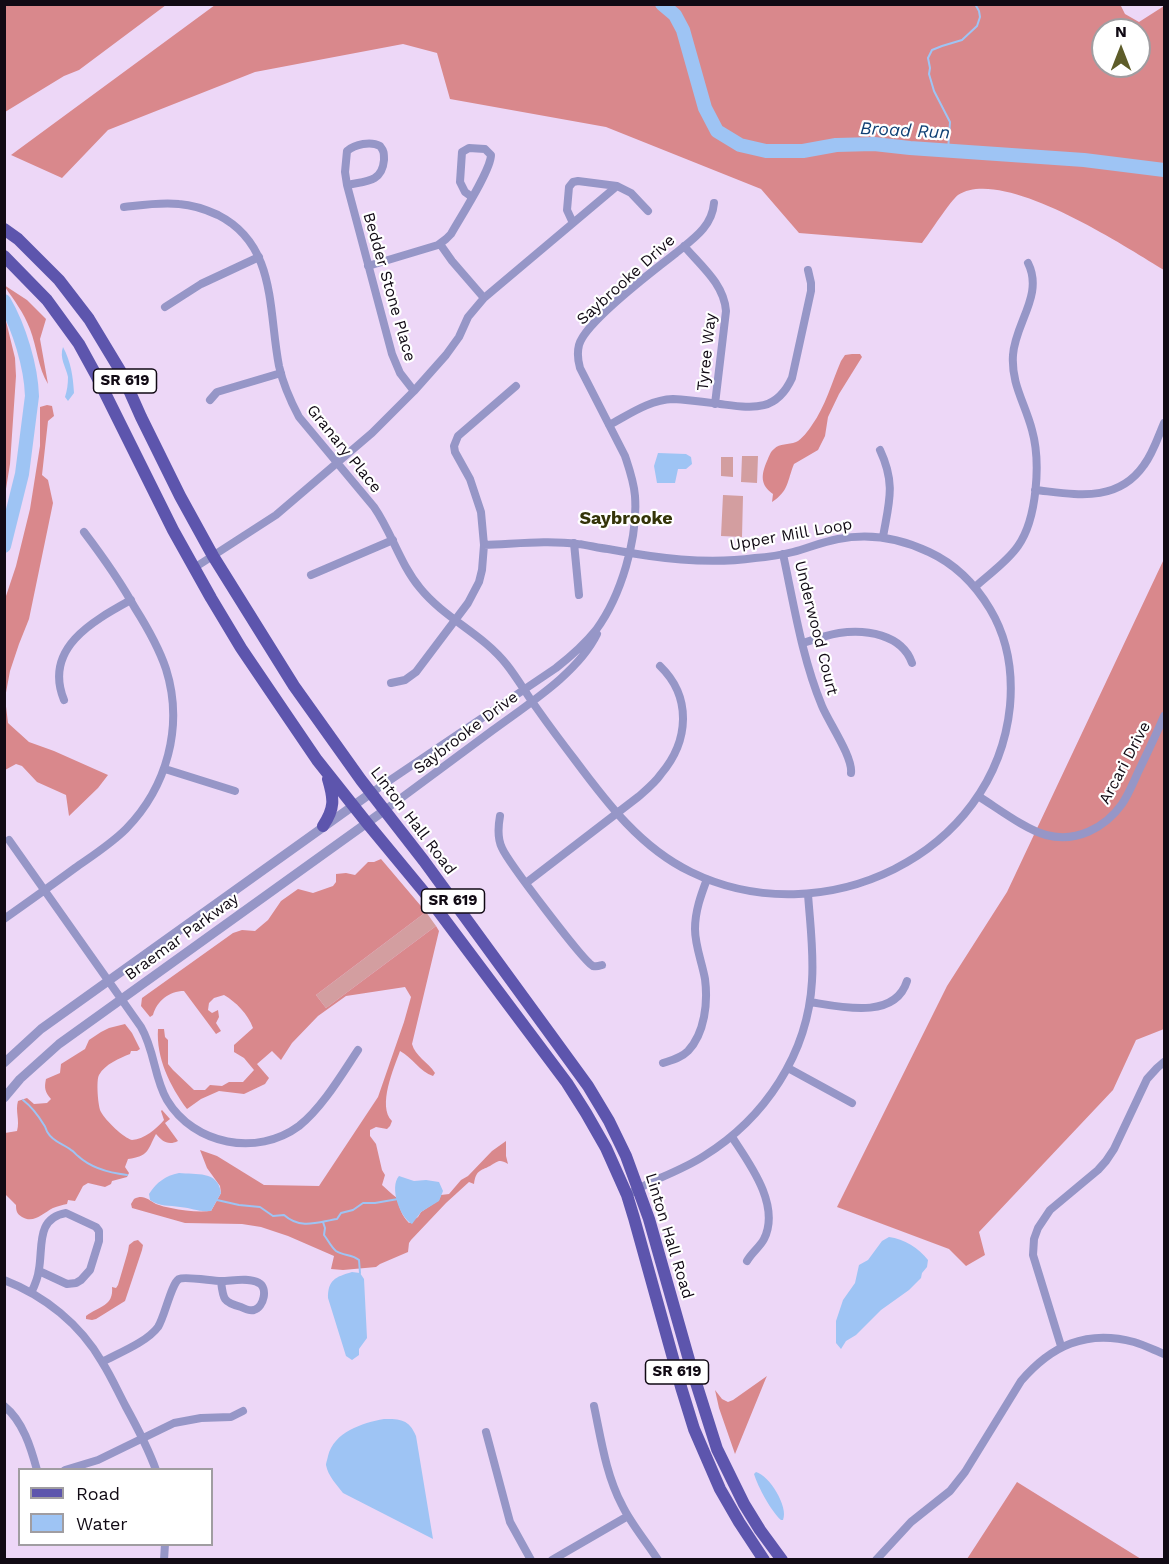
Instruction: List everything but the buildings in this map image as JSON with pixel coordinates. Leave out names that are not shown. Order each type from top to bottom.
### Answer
[{"type":"main road","name":"Linton Hall Road","points":[[4,229],[18,239],[59,280],[89,319],[121,372],[180,496],[213,556],[294,686],[548,1030],[588,1086],[609,1121],[626,1156],[650,1219],[698,1393],[717,1449],[744,1504],[782,1560]]},
{"type":"main road","name":"Linton Hall Road","points":[[4,256],[47,300],[79,344],[194,568],[241,648],[283,710],[353,806],[424,892],[567,1083],[586,1113],[606,1148],[627,1195],[694,1429],[720,1489],[764,1560]]},
{"type":"main road","points":[[323,826],[331,813],[333,801],[327,772]]},
{"type":"street","name":"Bedder Stone Place","points":[[346,186],[375,178],[381,173],[384,153],[380,146],[372,143],[353,146],[347,151],[346,186],[395,362],[400,373],[414,391]]},
{"type":"street","points":[[368,266],[440,244],[451,234],[472,197],[490,165],[491,155],[485,149],[469,148],[465,149],[461,155],[460,182],[465,192],[472,197]]},
{"type":"street","points":[[573,223],[567,210],[568,187],[578,181],[617,186],[631,193],[648,211]]},
{"type":"street","points":[[194,568],[276,515],[372,433],[414,391],[453,346],[468,317],[483,298],[617,186]]},
{"type":"street","name":"Granary Place","points":[[124,207],[164,203],[201,207],[225,219],[240,229],[248,238],[259,257],[268,289],[281,373],[290,400],[299,417],[374,507],[419,588],[454,621],[493,650],[524,690]]},
{"type":"street","name":"Saybrooke Drive","points":[[385,810],[532,701],[577,663],[594,640],[619,586],[629,553],[635,496],[625,456],[580,368],[579,343],[593,324],[708,224],[714,203]]},
{"type":"street","points":[[440,244],[483,298]]},
{"type":"street","name":"Tyree Way","points":[[684,246],[716,282],[725,303],[715,404]]},
{"type":"street","points":[[165,307],[201,284],[259,257]]},
{"type":"street","points":[[975,587],[1009,557],[1024,537],[1030,523],[1035,490],[1035,441],[1018,393],[1013,368],[1015,344],[1033,293],[1033,276],[1028,263]]},
{"type":"street","points":[[609,425],[652,402],[663,399],[750,408],[768,404],[777,399],[792,378],[811,291],[808,270]]},
{"type":"street","points":[[210,400],[217,392],[281,373]]},
{"type":"street","points":[[391,683],[411,676],[468,603],[479,582],[483,563],[483,529],[476,495],[455,452],[455,442],[458,436],[516,386]]},
{"type":"street","points":[[1035,490],[1088,495],[1119,487],[1128,482],[1144,466],[1164,423]]},
{"type":"street","points":[[880,450],[887,468],[890,486],[883,537]]},
{"type":"street","points":[[4,919],[124,831],[157,787],[165,769],[172,738],[173,715],[170,685],[159,652],[114,572],[84,532]]},
{"type":"street","name":"Upper Mill Loop","points":[[484,545],[574,543],[680,560],[728,561],[783,554],[837,539],[883,537],[914,545],[942,559],[975,587],[1002,632],[1011,674],[1011,698],[1005,735],[993,770],[966,812],[946,833],[925,850],[889,873],[857,885],[808,894],[768,894],[746,891],[707,879],[680,866],[659,852],[617,814],[524,690]]},
{"type":"street","points":[[311,575],[393,540]]},
{"type":"street","points":[[574,543],[579,595]]},
{"type":"street","name":"Underwood Court","points":[[783,554],[817,693],[851,762],[851,773]]},
{"type":"street","points":[[64,700],[58,679],[60,662],[65,651],[83,630],[131,600]]},
{"type":"street","name":"Saybrooke Drive","points":[[371,793],[556,668],[574,654],[603,619]]},
{"type":"street","points":[[803,643],[838,633],[873,633],[902,646],[912,663]]},
{"type":"street","points":[[526,883],[617,814],[662,774],[680,742],[683,718],[679,693],[669,675],[660,666]]},
{"type":"street","name":"Arcari Drive","points":[[978,796],[1044,835],[1060,838],[1080,836],[1098,828],[1113,816],[1124,802],[1164,716]]},
{"type":"street","points":[[165,769],[235,791]]},
{"type":"street","name":"Braemar Parkway","points":[[4,1063],[41,1029],[371,793]]},
{"type":"street","name":"Braemar Parkway","points":[[4,1098],[20,1079],[59,1044],[385,810]]},
{"type":"street","points":[[500,816],[498,834],[503,851],[576,949],[591,965],[602,965]]},
{"type":"street","points":[[9,840],[122,998],[147,1038],[157,1075],[167,1100],[196,1130],[227,1142],[249,1143],[262,1142],[285,1134],[298,1126],[318,1106],[358,1050]]},
{"type":"street","points":[[663,1063],[674,1060],[688,1050],[703,1021],[705,979],[696,943],[695,928],[698,902],[707,879]]},
{"type":"street","points":[[627,1195],[702,1158],[732,1137],[765,1103],[788,1068],[803,1030],[810,1002],[812,962],[808,894]]},
{"type":"street","points":[[810,1002],[848,1008],[880,1006],[896,1000],[907,981]]},
{"type":"street","points":[[1061,1346],[1033,1255],[1034,1239],[1038,1228],[1050,1210],[1106,1161],[1147,1079],[1164,1062]]},
{"type":"street","points":[[788,1068],[852,1103]]},
{"type":"street","points":[[732,1137],[753,1168],[768,1207],[765,1238],[747,1261]]},
{"type":"street","points":[[31,1293],[39,1270],[44,1227],[62,1213],[66,1213],[96,1227],[100,1235],[99,1241],[90,1270],[81,1280],[67,1284],[39,1270]]},
{"type":"street","points":[[102,1362],[153,1333],[162,1319],[178,1280],[187,1278],[258,1282],[262,1285],[264,1294],[259,1307],[250,1310],[229,1304],[223,1296],[221,1281]]},
{"type":"street","points":[[4,1280],[31,1293],[58,1311],[85,1338],[102,1362],[155,1468]]},
{"type":"street","points":[[876,1560],[911,1522],[957,1483],[1021,1381],[1041,1360],[1061,1346],[1105,1338],[1134,1342],[1164,1354]]},
{"type":"street","points":[[4,1406],[14,1415],[23,1431],[36,1468]]},
{"type":"street","points":[[594,1406],[607,1465],[620,1502],[627,1516],[658,1560]]},
{"type":"street","points":[[72,1468],[98,1460],[174,1424],[201,1418],[231,1417],[243,1411]]},
{"type":"street","points":[[486,1432],[510,1522],[531,1560]]},
{"type":"street","points":[[552,1560],[627,1516]]},
{"type":"shaded area","points":[[1120,4],[1125,14],[1132,18],[1091,18],[1091,78],[1151,78],[1151,18],[1145,18],[1164,6],[1164,270],[1063,213],[1004,191],[978,189],[958,195],[922,243],[799,233],[761,189],[606,127],[450,99],[437,53],[403,44],[255,72],[108,130],[62,178],[11,155],[215,5]]},
{"type":"shaded area","points":[[4,5],[166,5],[79,70],[64,76],[5,112]]},
{"type":"shaded area","points":[[4,285],[27,300],[46,319],[40,339],[48,384],[28,323]]},
{"type":"shaded area","points":[[5,317],[15,358],[16,376],[10,464],[5,495]]},
{"type":"shaded area","points":[[860,354],[862,357],[828,417],[825,436],[818,450],[794,464],[785,490],[772,502],[773,494],[766,487],[763,479],[771,453],[779,446],[798,441],[807,432],[821,410],[841,361],[845,355]]},
{"type":"shaded area","points":[[47,405],[52,406],[54,416],[48,421],[42,475],[48,480],[53,503],[29,619],[10,671],[5,698],[5,599],[30,509],[40,446],[40,407]]},
{"type":"shaded area","points":[[742,456],[758,456],[757,483],[741,482]]},
{"type":"shaded area","points":[[721,457],[733,457],[733,477],[721,476]]},
{"type":"shaded area","points":[[723,495],[743,496],[742,537],[721,536]]},
{"type":"shaded area","points":[[1164,559],[1164,1029],[1136,1040],[1113,1090],[979,1232],[985,1255],[966,1266],[949,1249],[837,1207],[947,986],[1007,892]]},
{"type":"shaded area","points":[[5,698],[8,723],[29,742],[108,775],[69,816],[66,795],[37,782],[22,766],[16,764],[5,770]]},
{"type":"shaded area","points":[[381,859],[426,912],[316,995],[326,1008],[436,926],[439,931],[412,1044],[416,1052],[435,1073],[433,1076],[428,1074],[400,1051],[386,1097],[388,1114],[392,1121],[387,1129],[376,1127],[370,1130],[370,1136],[376,1144],[385,1175],[382,1185],[397,1198],[401,1211],[409,1223],[439,1200],[441,1195],[449,1194],[492,1151],[506,1141],[508,1164],[499,1161],[479,1172],[474,1184],[469,1182],[411,1240],[408,1252],[376,1267],[331,1269],[334,1256],[261,1227],[242,1224],[185,1223],[132,1208],[131,1204],[134,1199],[141,1197],[158,1205],[176,1209],[211,1211],[221,1193],[220,1186],[207,1168],[200,1150],[217,1156],[264,1185],[319,1186],[378,1097],[411,997],[405,987],[346,996],[318,1016],[292,1043],[281,1060],[272,1051],[257,1064],[269,1078],[265,1084],[244,1094],[219,1091],[201,1099],[187,1109],[165,1071],[159,1050],[158,1029],[164,1029],[168,1040],[168,1064],[194,1090],[205,1090],[210,1085],[222,1086],[229,1082],[243,1082],[254,1070],[244,1058],[234,1052],[234,1045],[253,1028],[241,1009],[224,995],[214,998],[209,1003],[208,1010],[212,1013],[218,1010],[219,1017],[216,1023],[221,1031],[216,1034],[184,991],[164,998],[150,1017],[141,1006],[142,998],[233,933],[242,930],[255,931],[268,920],[281,901],[298,889],[313,893],[333,886],[336,882],[336,874],[355,875],[368,862]]},
{"type":"shaded area","points":[[426,912],[436,926],[326,1008],[316,995]]},
{"type":"shaded area","points":[[125,1024],[140,1049],[131,1051],[130,1054],[113,1062],[99,1075],[98,1093],[101,1112],[115,1129],[132,1140],[146,1136],[164,1120],[162,1110],[170,1119],[165,1123],[178,1141],[166,1142],[156,1134],[144,1154],[128,1159],[125,1167],[129,1173],[127,1177],[112,1181],[105,1187],[88,1183],[83,1186],[75,1201],[68,1200],[67,1204],[53,1208],[34,1219],[22,1217],[17,1212],[16,1205],[5,1194],[5,1133],[17,1131],[18,1101],[27,1098],[34,1104],[47,1103],[51,1099],[46,1090],[46,1079],[60,1073],[61,1064],[85,1049],[89,1040],[109,1028]]},
{"type":"shaded area","points":[[138,1240],[143,1245],[142,1250],[125,1301],[96,1319],[86,1319],[86,1316],[105,1305],[111,1298],[112,1287],[116,1288],[118,1285],[129,1245]]},
{"type":"shaded area","points":[[767,1376],[735,1454],[715,1390],[722,1399],[728,1402]]},
{"type":"shaded area","points":[[1017,1482],[1141,1559],[967,1559]]},
{"type":"water","points":[[63,347],[70,364],[74,387],[74,393],[68,401],[65,397],[68,377],[62,359]]},
{"type":"water","points":[[658,453],[686,454],[691,457],[692,464],[686,469],[678,469],[675,483],[657,483],[654,466]]},
{"type":"water","points":[[179,1173],[205,1175],[216,1180],[221,1193],[211,1211],[161,1205],[150,1200],[149,1194],[158,1183]]},
{"type":"water","points":[[399,1176],[414,1181],[439,1182],[443,1191],[439,1201],[421,1212],[412,1224],[404,1216],[397,1202],[395,1187]]},
{"type":"water","points":[[889,1237],[916,1248],[928,1260],[927,1267],[921,1278],[909,1290],[881,1310],[856,1335],[846,1341],[841,1349],[836,1343],[836,1321],[843,1300],[855,1283],[859,1265],[868,1260],[882,1241]]},
{"type":"water","points":[[352,1272],[360,1273],[364,1279],[367,1338],[359,1349],[359,1355],[352,1360],[346,1356],[328,1298],[331,1283]]},
{"type":"water","points":[[384,1419],[395,1419],[407,1423],[416,1436],[433,1539],[343,1493],[327,1469],[328,1456],[336,1441],[358,1426]]},
{"type":"water","points":[[756,1472],[767,1479],[777,1492],[783,1507],[783,1520],[777,1516],[765,1499],[754,1474]]},
{"type":"waterway","name":"Broad Run","points":[[662,4],[675,15],[683,30],[705,108],[717,131],[740,145],[766,151],[803,151],[836,145],[874,144],[1084,160],[1164,170]]},
{"type":"waterway","points":[[948,151],[950,122],[934,91],[929,74],[928,58],[932,50],[962,40],[977,26],[980,17],[975,4]]},
{"type":"waterway","name":"Broad Run","points":[[4,301],[23,347],[32,396],[22,474],[4,546]]},
{"type":"waterway","points":[[23,1100],[35,1111],[47,1132],[56,1141],[95,1167],[127,1175]]},
{"type":"waterway","points":[[217,1200],[260,1207],[273,1216],[284,1215],[290,1220],[310,1224],[337,1219],[341,1213],[353,1210],[363,1203],[398,1199]]},
{"type":"waterway","points":[[323,1222],[324,1235],[331,1245],[339,1253],[359,1260],[360,1273]]},
{"type":"district","name":"Saybrooke","points":[[626,519]]}]
